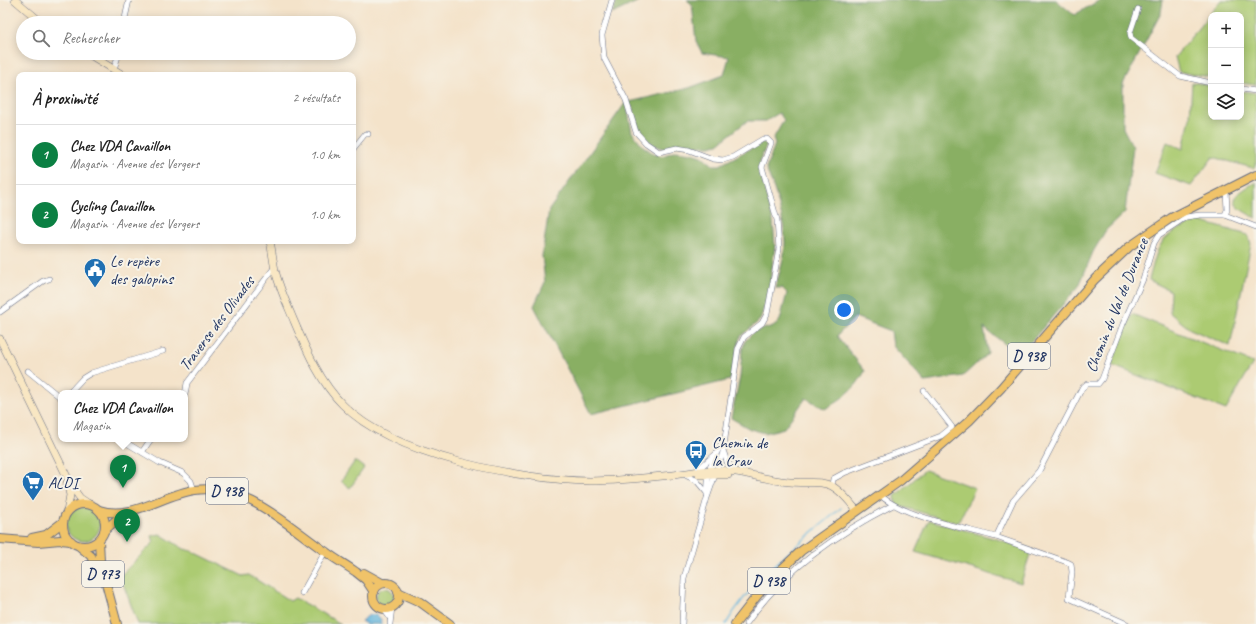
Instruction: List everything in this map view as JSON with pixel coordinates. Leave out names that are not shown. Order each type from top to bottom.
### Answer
[{"type":"main road","name":"D 938","points":[[735,624],[756,595],[785,564],[815,539],[914,470],[974,416],[1001,388],[1095,279],[1139,238],[1170,218],[1256,175]]},
{"type":"main road","name":"D 938","points":[[89,504],[99,510],[114,514],[135,509],[194,490],[214,489],[236,495],[268,512],[361,575],[374,592],[373,598],[376,604],[391,606],[409,601],[429,608]]},
{"type":"main road","points":[[89,504],[77,505],[67,512],[63,522],[65,535],[71,541],[79,545],[87,546],[99,540]]},
{"type":"main road","name":"D 938","points":[[99,540],[105,530],[116,520],[135,509]]},
{"type":"main road","points":[[99,510],[104,517],[105,530]]},
{"type":"main road","points":[[22,540],[46,535],[63,522]]},
{"type":"main road","points":[[0,539],[38,542],[60,540],[71,541]]},
{"type":"main road","name":"D 973","points":[[99,540],[100,561],[117,624]]},
{"type":"main road","name":"D 973","points":[[79,545],[91,556],[112,608]]},
{"type":"main road","name":"D 938","points":[[326,551],[382,584],[390,584],[398,592],[413,598],[450,624]]},
{"type":"main road","points":[[374,592],[377,586],[382,584]]},
{"type":"main road","points":[[391,606],[398,598],[398,592]]},
{"type":"street","points":[[15,0],[34,16]]},
{"type":"street","points":[[126,16],[129,0]]},
{"type":"street","points":[[612,0],[602,35],[604,58],[626,100],[636,132],[646,143],[660,152],[677,148],[689,150],[719,160],[733,157],[762,139],[767,139],[771,143],[763,163],[763,171],[776,213],[779,249],[767,314],[762,323],[744,337],[738,349],[734,388],[724,438],[723,452],[707,496],[684,578],[682,624]]},
{"type":"street","points":[[1138,9],[1130,34],[1131,38],[1180,76],[1208,82]]},
{"type":"street","points":[[99,60],[118,72]]},
{"type":"street","points":[[114,69],[117,60]]},
{"type":"street","points":[[1244,89],[1256,91]]},
{"type":"street","points":[[356,145],[365,134],[368,134]]},
{"type":"street","points":[[1226,190],[1227,210],[1225,215],[1256,227]]},
{"type":"street","name":"Chemin du Val de Durance","points":[[996,536],[1013,501],[1039,471],[1082,388],[1087,384],[1098,384],[1102,379],[1122,324],[1143,279],[1154,242],[1159,235],[1186,217],[1200,215],[1225,215]]},
{"type":"street","points":[[270,244],[274,268],[290,312],[308,354],[321,377],[351,413],[377,431],[456,460],[530,477],[571,480],[606,480],[679,474],[696,471],[736,471],[783,481],[818,482],[832,485],[844,495],[857,511]]},
{"type":"street","name":"Traverse des Olivades","points":[[185,390],[186,383],[274,268]]},
{"type":"street","points":[[0,312],[43,281],[49,279]]},
{"type":"street","points":[[0,339],[62,468],[76,493],[89,504]]},
{"type":"street","points":[[72,390],[82,378],[91,373],[163,351]]},
{"type":"street","points":[[28,371],[58,396]]},
{"type":"street","points":[[832,485],[833,479],[844,473],[941,436],[952,427],[924,391]]},
{"type":"street","points":[[707,496],[708,472],[724,438]]},
{"type":"street","points":[[125,442],[183,473],[191,481],[194,490]]},
{"type":"street","points":[[142,452],[149,442]]},
{"type":"street","points":[[723,452],[727,462],[736,471]]},
{"type":"street","points":[[696,471],[716,454]]},
{"type":"street","points":[[62,468],[70,495],[67,512]]},
{"type":"street","points":[[687,476],[708,472]]},
{"type":"street","points":[[717,472],[748,474]]},
{"type":"street","points":[[679,474],[696,480],[707,496]]},
{"type":"street","points":[[880,495],[893,505],[927,517],[996,536],[1071,564],[1072,572],[1069,598],[1127,624]]},
{"type":"street","points":[[746,624],[768,595],[813,555],[866,518],[893,505]]},
{"type":"street","points":[[302,593],[326,551]]},
{"type":"street","points":[[390,624],[391,606]]},
{"type":"green space","points":[[617,0],[641,0],[612,14]]},
{"type":"green space","points":[[687,0],[1056,0],[1074,15],[1100,0],[1163,0],[1161,13],[1123,84],[1123,128],[1133,147],[1125,212],[1106,230],[1093,252],[1079,286],[1028,345],[1005,344],[984,328],[988,353],[963,376],[925,382],[893,346],[891,331],[855,317],[837,336],[865,371],[853,388],[825,409],[806,398],[784,428],[765,433],[750,429],[731,418],[740,377],[742,351],[745,341],[754,332],[776,325],[780,320],[787,293],[782,288],[775,288],[782,266],[785,235],[779,205],[766,169],[775,144],[773,139],[784,120],[779,113],[766,121],[747,121],[718,144],[710,146],[678,145],[665,149],[651,144],[639,131],[633,109],[629,102],[689,88],[724,75],[729,57],[702,53],[696,41],[692,4]]},
{"type":"green space","points":[[1221,0],[1256,0],[1256,85],[1244,83],[1244,12],[1211,12]]},
{"type":"green space","points":[[1208,16],[1208,77],[1179,72],[1175,57]]},
{"type":"green space","points":[[1192,82],[1208,85],[1208,120],[1244,120],[1244,91],[1256,93],[1256,166],[1253,168],[1213,157],[1191,186],[1155,173],[1167,142],[1183,149],[1190,118]]},
{"type":"green space","points":[[626,102],[632,132],[643,146],[654,154],[662,156],[676,151],[692,153],[702,156],[713,165],[720,165],[763,142],[767,145],[760,160],[760,172],[773,221],[775,246],[769,292],[760,320],[740,337],[730,380],[591,414],[534,306],[545,282],[542,256],[549,210]]},
{"type":"green space","points":[[1256,182],[1256,218],[1240,209],[1235,200],[1236,196]]},
{"type":"green space","points":[[1198,221],[1248,235],[1251,244],[1230,346],[1190,329],[1170,313],[1171,291],[1149,280],[1155,257],[1163,242],[1175,231]]},
{"type":"green space","points":[[1132,314],[1253,363],[1226,410],[1111,365]]},
{"type":"green space","points":[[355,461],[364,468],[350,488],[341,481]]},
{"type":"green space","points":[[925,470],[975,488],[958,523],[896,505],[895,496]]},
{"type":"green space","points":[[80,507],[86,507],[90,508],[97,514],[100,524],[99,531],[93,538],[86,541],[80,541],[76,540],[69,534],[66,527],[66,521],[67,517],[73,510]]},
{"type":"green space","points":[[929,520],[1000,540],[1031,551],[1021,583],[915,552]]},
{"type":"green space","points":[[160,534],[184,549],[192,551],[243,576],[249,575],[290,601],[295,598],[341,624],[138,624],[121,578],[122,574],[154,542],[152,536]]},
{"type":"green space","points":[[385,588],[391,591],[394,597],[391,603],[385,606],[379,603],[376,597],[379,591]]},
{"type":"water","points":[[369,615],[378,616],[381,619],[382,624],[366,624],[361,621]]},
{"type":"waterway","points":[[726,624],[737,607],[764,576],[841,508]]},
{"type":"place","name":"Le repère des galopins","points":[[95,288]]},
{"type":"place","name":"Chemin de la Crau","points":[[696,470]]},
{"type":"place","name":"Chez VDA Cavaillon","points":[[123,488]]},
{"type":"place","name":"ALDI","points":[[33,502]]},
{"type":"place","name":"Cycling Cavaillon","points":[[127,542]]}]
